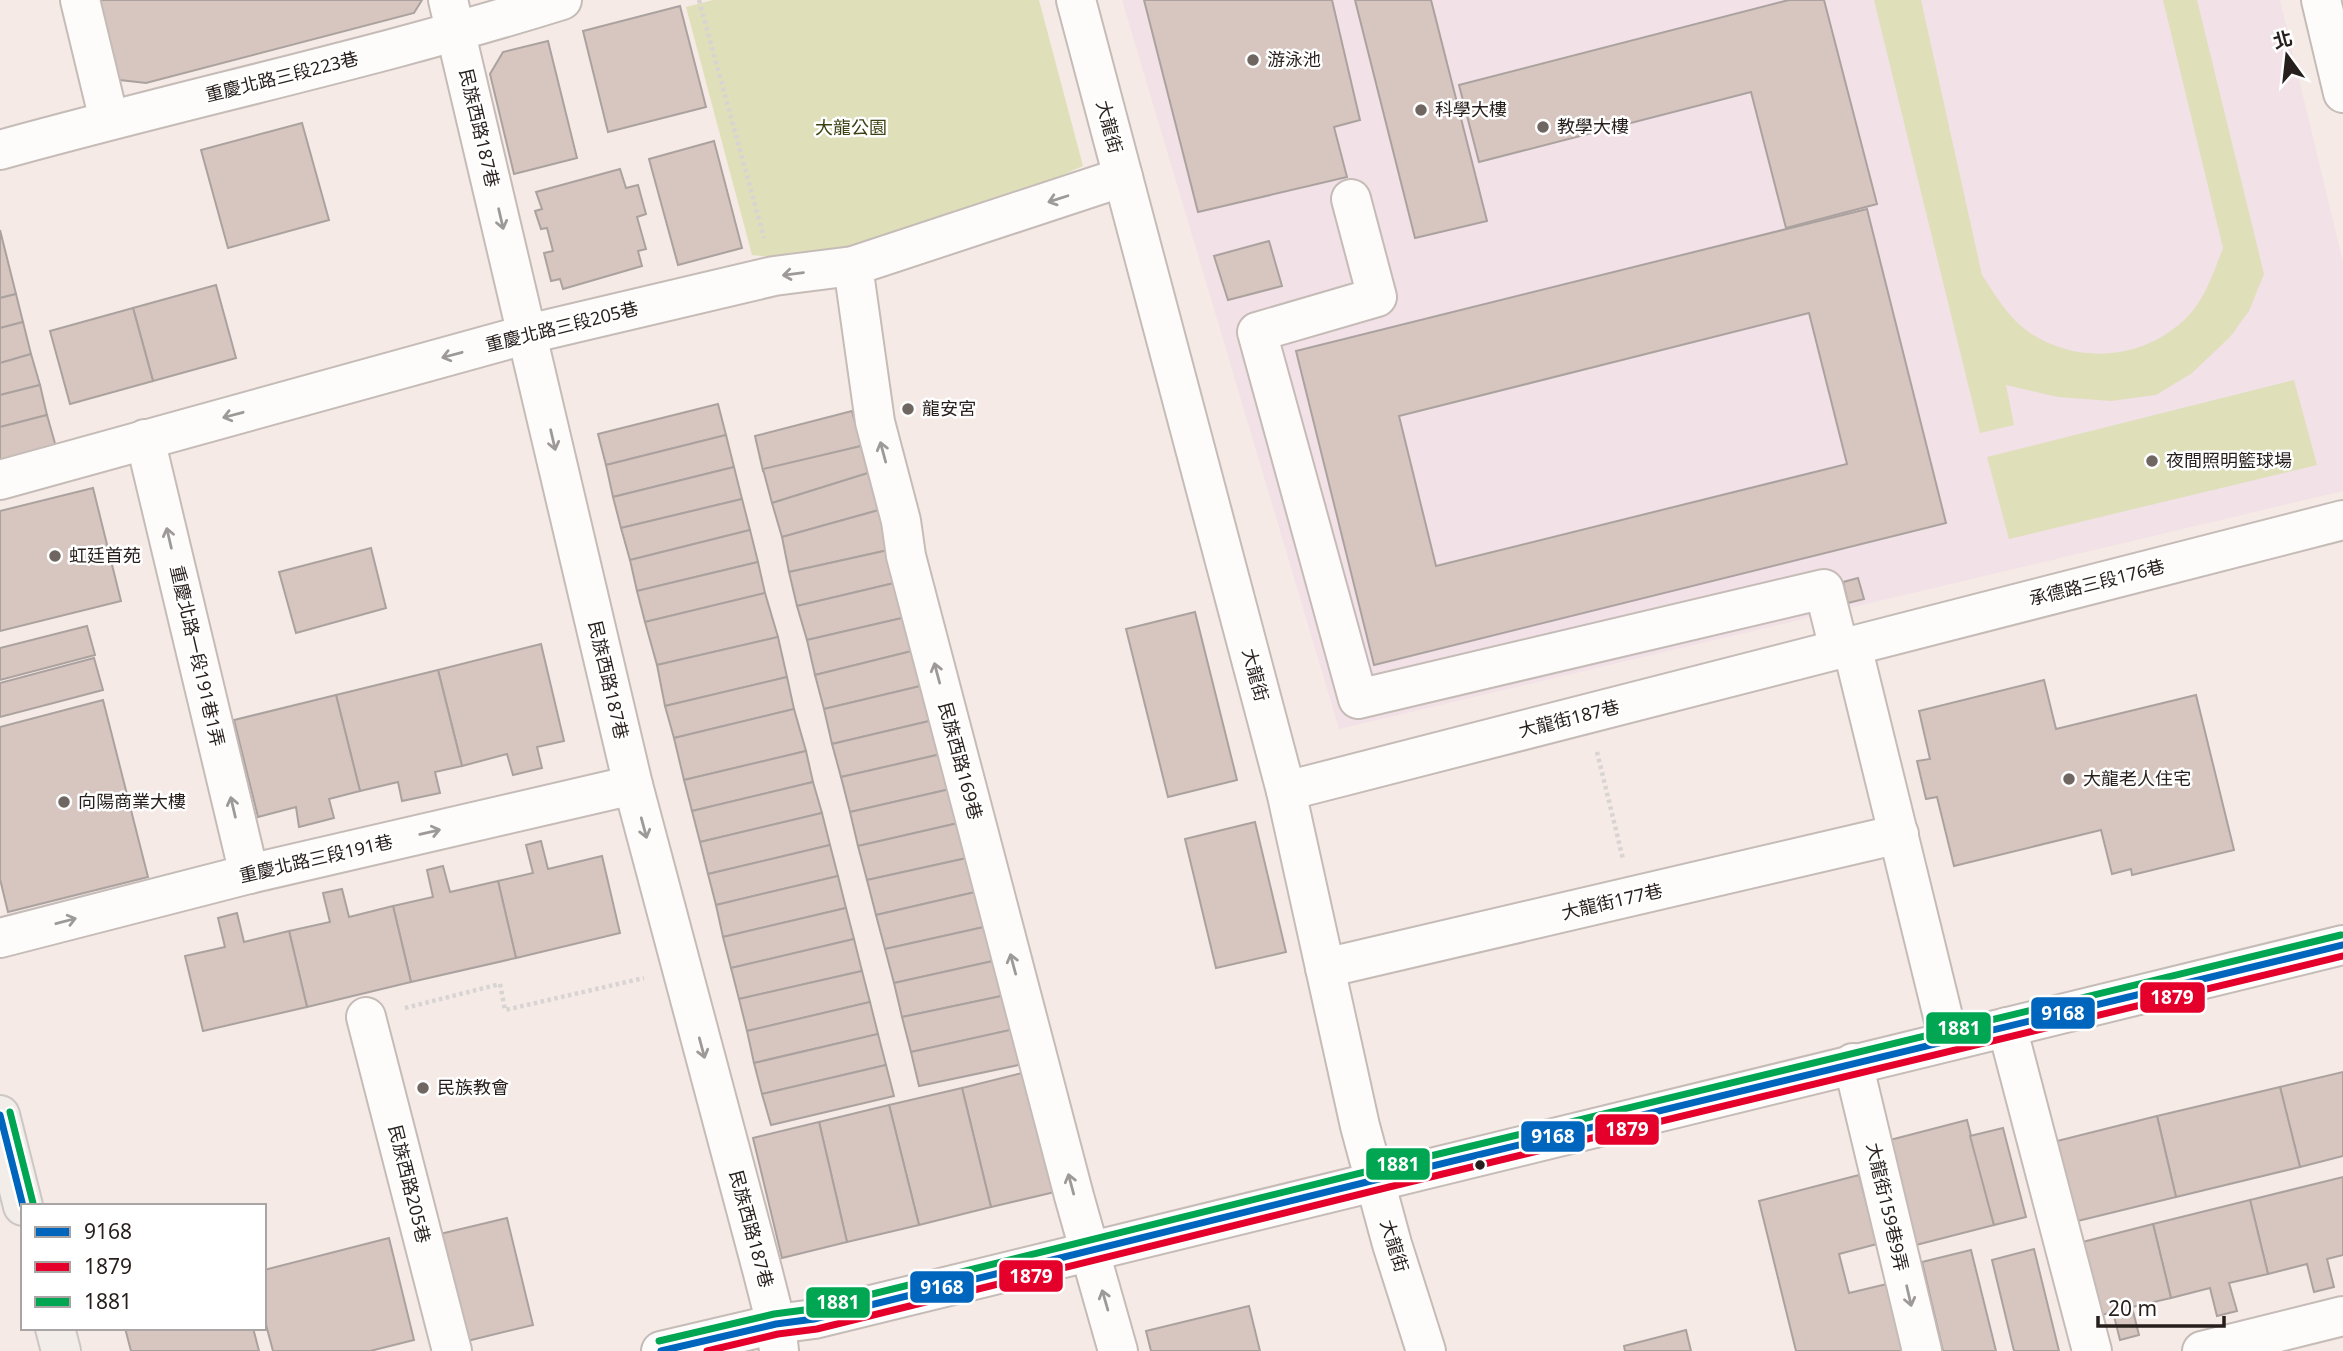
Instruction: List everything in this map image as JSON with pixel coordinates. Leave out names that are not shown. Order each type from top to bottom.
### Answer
[{"type":"main road","points":[[0,1115],[22,1204]]},
{"type":"main road","points":[[56,1330],[61,1351]]},
{"type":"street","points":[[80,0],[109,120]]},
{"type":"street","name":"重慶北路三段223巷","points":[[0,150],[109,120],[453,16],[562,0]]},
{"type":"street","name":"大龍街","points":[[1076,0],[1286,791],[1351,1090],[1426,1351]]},
{"type":"street","points":[[2321,0],[2343,91]]},
{"type":"street","name":"民族西路187巷","points":[[453,16],[633,785],[778,1337]]},
{"type":"street","name":"重慶北路三段205巷","points":[[0,480],[528,334],[774,276],[853,266],[1123,177]]},
{"type":"street","points":[[1350,199],[1377,297],[1256,332],[1358,699],[1824,589],[1845,648],[1899,834],[1949,1041]]},
{"type":"street","name":"民族西路169巷","points":[[853,266],[875,422],[901,521],[906,556],[1074,1196],[1118,1351]]},
{"type":"street","name":"重慶北路一段191巷1弄","points":[[145,439],[249,874]]},
{"type":"street","name":"承德路三段176巷","points":[[1845,648],[2343,520]]},
{"type":"street","name":"大龍街187巷","points":[[1286,791],[1845,648]]},
{"type":"street","name":"重慶北路三段191巷","points":[[0,938],[249,874],[633,785]]},
{"type":"street","name":"大龍街177巷","points":[[1325,968],[1899,834]]},
{"type":"street","points":[[661,1351],[778,1337],[814,1320],[1090,1250],[2343,945]]},
{"type":"street","name":"民族西路205巷","points":[[366,1017],[452,1351]]},
{"type":"street","points":[[2007,1027],[2092,1351]]},
{"type":"street","name":"大龍街159巷9弄","points":[[1853,1063],[1922,1351]]},
{"type":"street","points":[[2202,1351],[2343,1316]]},
{"type":"path","points":[[699,0],[774,276]]},
{"type":"path","points":[[1588,714],[1632,897]]},
{"type":"path","points":[[366,1017],[500,984],[505,1010],[681,969]]},
{"type":"shaded area","points":[[1122,0],[2280,0],[2343,262],[2343,491],[1339,729]]},
{"type":"green space","name":"大龍公園","points":[[713,0],[1039,0],[1083,166],[853,266],[752,255],[686,7]]},
{"type":"green space","points":[[1874,0],[1921,0],[1982,275],[1998,299],[2022,327],[2050,344],[2091,353],[2113,353],[2154,341],[2189,315],[2209,283],[2223,248],[2163,0],[2197,0],[2264,274],[2249,311],[2230,337],[2192,373],[2156,395],[2111,401],[2058,397],[2006,385],[2014,425],[1980,433]]},
{"type":"green space","name":"夜間照明籃球場","points":[[2294,380],[2317,465],[2009,539],[1987,457]]},
{"type":"building","points":[[90,0],[422,0],[414,13],[146,83],[111,79]]},
{"type":"building","name":"游泳池","points":[[1144,0],[1332,0],[1360,120],[1334,127],[1347,177],[1198,212]]},
{"type":"building","name":"科學大樓","points":[[1355,0],[1431,0],[1487,221],[1415,238]]},
{"type":"building","name":"教學大樓","points":[[1789,0],[1824,0],[1877,204],[1786,228],[1751,92],[1479,162],[1459,85]]},
{"type":"building","points":[[680,6],[706,107],[608,132],[583,31]]},
{"type":"building","points":[[548,41],[577,158],[514,174],[490,74],[503,52]]},
{"type":"building","points":[[302,123],[329,220],[228,248],[201,150]]},
{"type":"building","points":[[714,141],[742,248],[678,265],[649,159]]},
{"type":"building","points":[[620,169],[626,188],[638,185],[646,214],[637,217],[646,249],[638,251],[642,266],[563,289],[560,279],[551,281],[544,253],[553,251],[547,228],[541,229],[535,211],[542,209],[536,192]]},
{"type":"building","points":[[1867,209],[1946,523],[1374,665],[1296,351]],"holes":[[[1809,313],[1847,464],[1436,566],[1399,416]]]},
{"type":"building","points":[[0,230],[16,294],[0,298]]},
{"type":"building","points":[[1269,241],[1282,286],[1228,300],[1214,256]]},
{"type":"building","points":[[216,285],[236,358],[153,381],[133,308]]},
{"type":"building","points":[[16,294],[23,322],[0,328],[0,298]]},
{"type":"building","points":[[133,308],[153,381],[70,404],[50,331]]},
{"type":"building","points":[[23,322],[31,354],[0,363],[0,328]]},
{"type":"building","points":[[31,354],[40,385],[0,395],[0,363]]},
{"type":"building","points":[[40,385],[47,415],[0,427],[0,395]]},
{"type":"building","points":[[718,404],[726,435],[606,465],[598,434]]},
{"type":"building","points":[[852,411],[861,446],[763,471],[755,436]]},
{"type":"building","points":[[47,415],[56,447],[0,462],[0,427]]},
{"type":"building","points":[[726,435],[734,467],[613,497],[606,465]]},
{"type":"building","points":[[861,446],[868,473],[772,503],[763,469]]},
{"type":"building","points":[[734,467],[742,499],[621,528],[613,497]]},
{"type":"building","points":[[868,473],[879,510],[782,537],[772,503]]},
{"type":"building","name":"虹廷首苑","points":[[93,488],[121,601],[0,631],[0,511]]},
{"type":"building","points":[[742,499],[750,530],[630,560],[621,528]]},
{"type":"building","points":[[879,510],[893,549],[789,572],[782,537]]},
{"type":"building","points":[[750,530],[758,562],[637,591],[630,560]]},
{"type":"building","points":[[371,548],[386,608],[296,633],[279,572]]},
{"type":"building","points":[[893,549],[907,580],[797,606],[789,572]]},
{"type":"building","points":[[758,562],[765,593],[645,622],[637,591]]},
{"type":"building","points":[[1858,578],[1864,599],[1848,603],[1843,582]]},
{"type":"building","points":[[907,580],[915,615],[807,640],[797,606]]},
{"type":"building","points":[[765,593],[778,637],[657,665],[645,622]]},
{"type":"building","points":[[1195,612],[1237,780],[1168,797],[1126,629]]},
{"type":"building","points":[[915,615],[924,648],[815,675],[807,640]]},
{"type":"building","points":[[87,626],[95,655],[0,680],[0,648]]},
{"type":"building","points":[[778,637],[787,677],[665,706],[657,665]]},
{"type":"building","points":[[541,644],[564,741],[537,747],[542,768],[513,775],[507,754],[462,766],[438,670]]},
{"type":"building","points":[[924,648],[933,683],[824,709],[815,675]]},
{"type":"building","points":[[94,658],[103,690],[0,717],[0,683]]},
{"type":"building","points":[[438,670],[462,766],[435,772],[440,793],[402,801],[398,782],[360,791],[336,695]]},
{"type":"building","points":[[787,677],[794,709],[674,738],[665,706]]},
{"type":"building","name":"大龍老人住宅","points":[[2044,680],[2056,729],[2196,695],[2234,850],[2132,875],[2131,869],[2112,874],[2101,830],[1954,866],[1937,797],[1926,799],[1917,761],[1930,759],[1919,711]]},
{"type":"building","points":[[933,683],[942,718],[832,744],[824,709]]},
{"type":"building","points":[[336,695],[360,791],[329,799],[334,818],[299,827],[296,807],[258,817],[234,720]]},
{"type":"building","name":"向陽商業大樓","points":[[103,700],[148,877],[8,912],[0,879],[0,727]]},
{"type":"building","points":[[794,709],[806,751],[684,780],[674,738]]},
{"type":"building","points":[[942,718],[950,752],[841,777],[832,744]]},
{"type":"building","points":[[806,751],[813,782],[692,811],[684,780]]},
{"type":"building","points":[[950,752],[959,787],[850,812],[841,777]]},
{"type":"building","points":[[813,782],[822,813],[700,842],[692,811]]},
{"type":"building","points":[[959,787],[967,821],[858,846],[850,812]]},
{"type":"building","points":[[822,813],[830,845],[708,874],[700,842]]},
{"type":"building","points":[[967,821],[976,856],[867,880],[858,846]]},
{"type":"building","points":[[1255,822],[1286,952],[1216,968],[1185,839]]},
{"type":"building","points":[[541,841],[548,869],[602,856],[620,933],[516,958],[498,881],[533,873],[526,845]]},
{"type":"building","points":[[830,845],[838,876],[716,905],[708,874]]},
{"type":"building","points":[[976,856],[984,890],[876,915],[867,880]]},
{"type":"building","points":[[443,866],[450,892],[498,881],[516,958],[411,982],[393,906],[433,897],[427,870]]},
{"type":"building","points":[[838,876],[846,908],[723,937],[716,905]]},
{"type":"building","points":[[342,889],[349,917],[393,906],[411,982],[307,1007],[289,931],[330,922],[323,893]]},
{"type":"building","points":[[984,890],[993,925],[885,949],[876,915]]},
{"type":"building","points":[[846,908],[854,939],[731,968],[723,937]]},
{"type":"building","points":[[237,913],[244,942],[289,931],[307,1007],[203,1031],[185,956],[225,947],[218,918]]},
{"type":"building","points":[[993,925],[1002,959],[894,983],[885,949]]},
{"type":"building","points":[[854,939],[862,971],[739,999],[731,968]]},
{"type":"building","points":[[1002,959],[1011,994],[902,1017],[894,983]]},
{"type":"building","points":[[862,971],[870,1002],[747,1031],[739,999]]},
{"type":"building","points":[[1011,994],[1019,1028],[911,1052],[902,1017]]},
{"type":"building","points":[[870,1002],[878,1034],[754,1063],[747,1031]]},
{"type":"building","points":[[1019,1028],[1028,1063],[919,1086],[911,1052]]},
{"type":"building","points":[[878,1034],[886,1065],[762,1094],[754,1063]]},
{"type":"building","points":[[886,1065],[894,1096],[771,1125],[762,1094]]},
{"type":"building","points":[[1030,1071],[1059,1191],[991,1207],[962,1088]]},
{"type":"building","points":[[2343,1072],[2343,1156],[2300,1167],[2280,1087]]},
{"type":"building","points":[[2280,1087],[2300,1167],[2176,1197],[2157,1116]]},
{"type":"building","points":[[962,1088],[991,1207],[919,1225],[889,1105]]},
{"type":"building","points":[[889,1105],[919,1225],[847,1242],[819,1122]]},
{"type":"building","points":[[2157,1116],[2176,1197],[2053,1227],[2033,1147]]},
{"type":"building","points":[[1967,1120],[1994,1225],[1916,1245],[1890,1140]]},
{"type":"building","points":[[819,1122],[847,1242],[782,1258],[753,1138]]},
{"type":"building","points":[[2003,1128],[2026,1217],[1994,1225],[1970,1136]]},
{"type":"building","points":[[1859,1175],[1877,1244],[1839,1254],[1849,1293],[1887,1284],[1904,1351],[1796,1351],[1759,1201]]},
{"type":"building","points":[[2343,1177],[2343,1255],[2327,1259],[2334,1287],[2314,1292],[2307,1264],[2268,1274],[2250,1200]]},
{"type":"building","points":[[2250,1200],[2268,1274],[2229,1283],[2237,1311],[2217,1316],[2210,1288],[2171,1298],[2153,1224]]},
{"type":"building","points":[[507,1218],[533,1325],[467,1341],[440,1234]]},
{"type":"building","points":[[2153,1224],[2171,1298],[2132,1307],[2139,1335],[2120,1340],[2113,1312],[2074,1322],[2055,1249]]},
{"type":"building","points":[[389,1238],[414,1340],[370,1351],[273,1351],[266,1325],[266,1269]]},
{"type":"building","points":[[2034,1249],[2059,1351],[2014,1351],[1992,1260]]},
{"type":"building","points":[[1971,1250],[1996,1351],[1943,1351],[1922,1262]]},
{"type":"building","points":[[1249,1306],[1260,1351],[1151,1351],[1146,1331]]},
{"type":"building","points":[[126,1330],[254,1330],[259,1351],[131,1351]]},
{"type":"building","points":[[1686,1330],[1691,1351],[1625,1351],[1624,1346]]},
{"type":"transit line","name":"1881","points":[[659,1341],[774,1314],[812,1309],[2341,935]]},
{"type":"transit line","name":"9168","points":[[661,1351],[776,1324],[814,1319],[2343,945]]},
{"type":"transit line","name":"1879","points":[[707,1351],[778,1334],[817,1329],[1389,1187],[2343,956]]},
{"type":"transit line","name":"1881","points":[[10,1112],[33,1203]]},
{"type":"transit line","name":"9168","points":[[0,1115],[22,1204]]},
{"type":"place","name":"游泳池","points":[[1253,60]]},
{"type":"place","name":"科學大樓","points":[[1421,110]]},
{"type":"place","name":"教學大樓","points":[[1543,127]]},
{"type":"place","name":"龍安宮","points":[[908,409]]},
{"type":"place","name":"夜間照明籃球場","points":[[2152,461]]},
{"type":"place","name":"虹廷首苑","points":[[55,556]]},
{"type":"place","name":"大龍老人住宅","points":[[2069,779]]},
{"type":"place","name":"向陽商業大樓","points":[[64,802]]},
{"type":"place","name":"民族教會","points":[[423,1088]]}]
